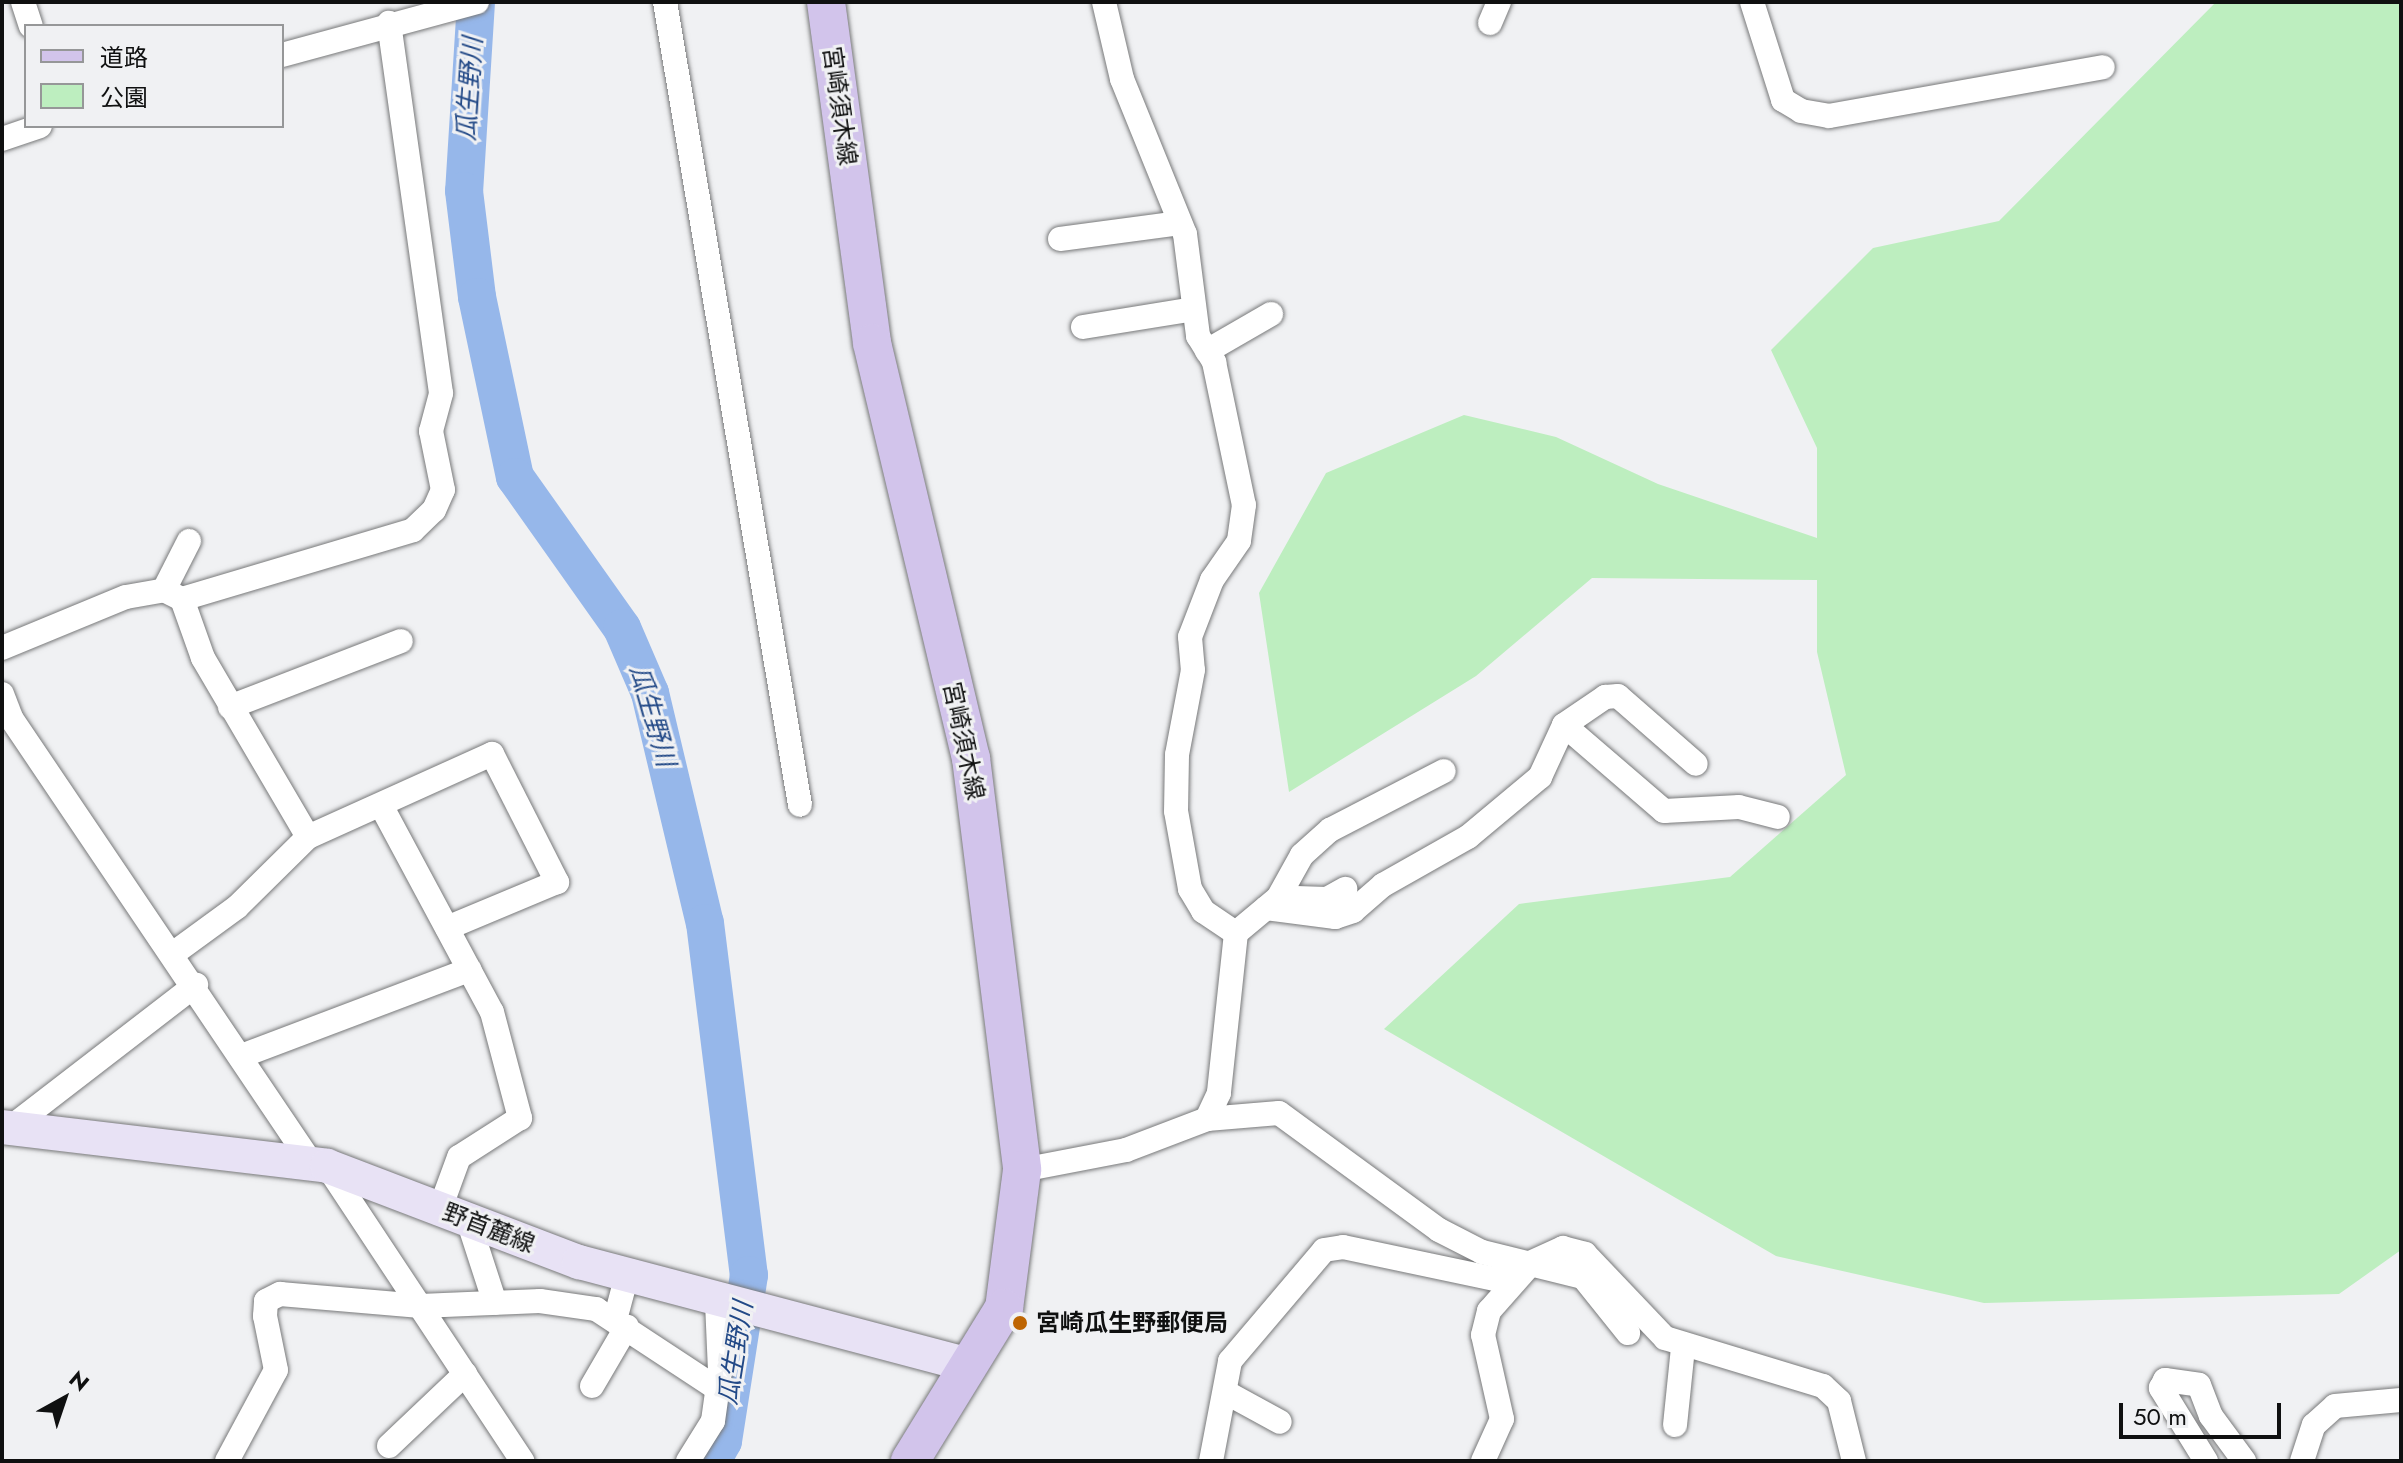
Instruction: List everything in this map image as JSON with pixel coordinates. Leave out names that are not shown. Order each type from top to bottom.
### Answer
[{"type":"main road","name":"宮崎須木線","points":[[826,2],[872,343],[971,758],[1022,1170],[1004,1308],[910,1461]]},
{"type":"main road","name":"野首麓線","points":[[6,1128],[320,1165],[627,1275],[969,1365]]},
{"type":"street","points":[[23,2],[30,24]]},
{"type":"street","points":[[665,2],[800,805]]},
{"type":"street","points":[[1104,2],[1122,79],[1180,223],[1194,309],[1244,505],[1239,541],[1212,580],[1190,637],[1176,811],[1190,889],[1203,911],[1236,933]]},
{"type":"street","points":[[1752,2],[1783,100],[1801,111],[1829,116],[2103,67]]},
{"type":"street","points":[[284,54],[467,4]]},
{"type":"street","points":[[2,648],[126,597],[173,594],[413,530],[443,490],[431,431],[441,393],[389,23]]},
{"type":"street","points":[[2,139],[34,128]]},
{"type":"street","points":[[1060,239],[1180,223]]},
{"type":"street","points":[[1083,327],[1194,309]]},
{"type":"street","points":[[1207,351],[1271,314]]},
{"type":"street","points":[[189,541],[173,594],[230,707],[308,837]]},
{"type":"street","points":[[230,707],[401,641]]},
{"type":"street","points":[[2,694],[174,953],[420,1306],[522,1461]]},
{"type":"street","points":[[1272,903],[1335,917],[1353,911],[1383,885],[1468,837],[1540,777],[1564,725],[1618,696],[1696,764]]},
{"type":"street","points":[[1564,725],[1664,811],[1739,807],[1778,817]]},
{"type":"street","points":[[174,953],[237,907],[308,837],[383,809],[492,754],[557,882],[447,928]]},
{"type":"street","points":[[1207,1119],[1219,1093],[1236,933],[1272,903],[1302,855],[1330,830],[1444,771]]},
{"type":"street","points":[[383,809],[492,1012],[520,1118],[459,1157],[454,1214],[495,1303]]},
{"type":"street","points":[[1272,903],[1327,899],[1345,889]]},
{"type":"street","points":[[244,1055],[469,970]]},
{"type":"street","points":[[6,1128],[196,985]]},
{"type":"street","points":[[1022,1170],[1126,1150],[1207,1119],[1279,1113],[1439,1230],[1529,1266],[1562,1267],[1583,1277],[1628,1333]]},
{"type":"street","points":[[1211,1461],[1227,1393],[1230,1361],[1324,1250],[1343,1247],[1495,1279],[1563,1248],[1585,1254],[1665,1338],[1683,1348],[1733,1355],[1823,1386],[1839,1401],[1854,1461]]},
{"type":"street","points":[[1483,1461],[1502,1419],[1483,1335],[1489,1311],[1529,1266]]},
{"type":"street","points":[[592,1386],[621,1323],[627,1275]]},
{"type":"street","points":[[227,1461],[276,1370],[266,1301],[280,1294],[349,1295],[420,1306],[540,1301],[621,1323],[718,1389]]},
{"type":"street","points":[[688,1461],[713,1421],[724,1303]]},
{"type":"street","points":[[1675,1425],[1683,1348]]},
{"type":"street","points":[[389,1446],[465,1374]]},
{"type":"street","points":[[2206,1461],[2161,1388],[2165,1380],[2199,1385],[2211,1416],[2244,1461]]},
{"type":"street","points":[[1227,1393],[1280,1422]]},
{"type":"street","points":[[2302,1461],[2314,1425],[2335,1406],[2401,1400]]},
{"type":"green space","points":[[2216,2],[2401,2],[2401,1250],[2339,1294],[1984,1303],[1776,1256],[1384,1029],[1519,904],[1730,877],[1846,775],[1817,652],[1817,580],[1592,578],[1476,676],[1289,792],[1259,593],[1326,473],[1464,415],[1556,437],[1658,484],[1817,538],[1817,448],[1771,350],[1873,248],[1999,221]]},
{"type":"waterway","name":"瓜生野川","points":[[476,2],[464,191],[477,297],[515,477],[622,628],[650,693],[705,923],[749,1275],[723,1441],[712,1461]]},
{"type":"place","name":"宮崎瓜生野郵便局","points":[[1020,1323]]}]
